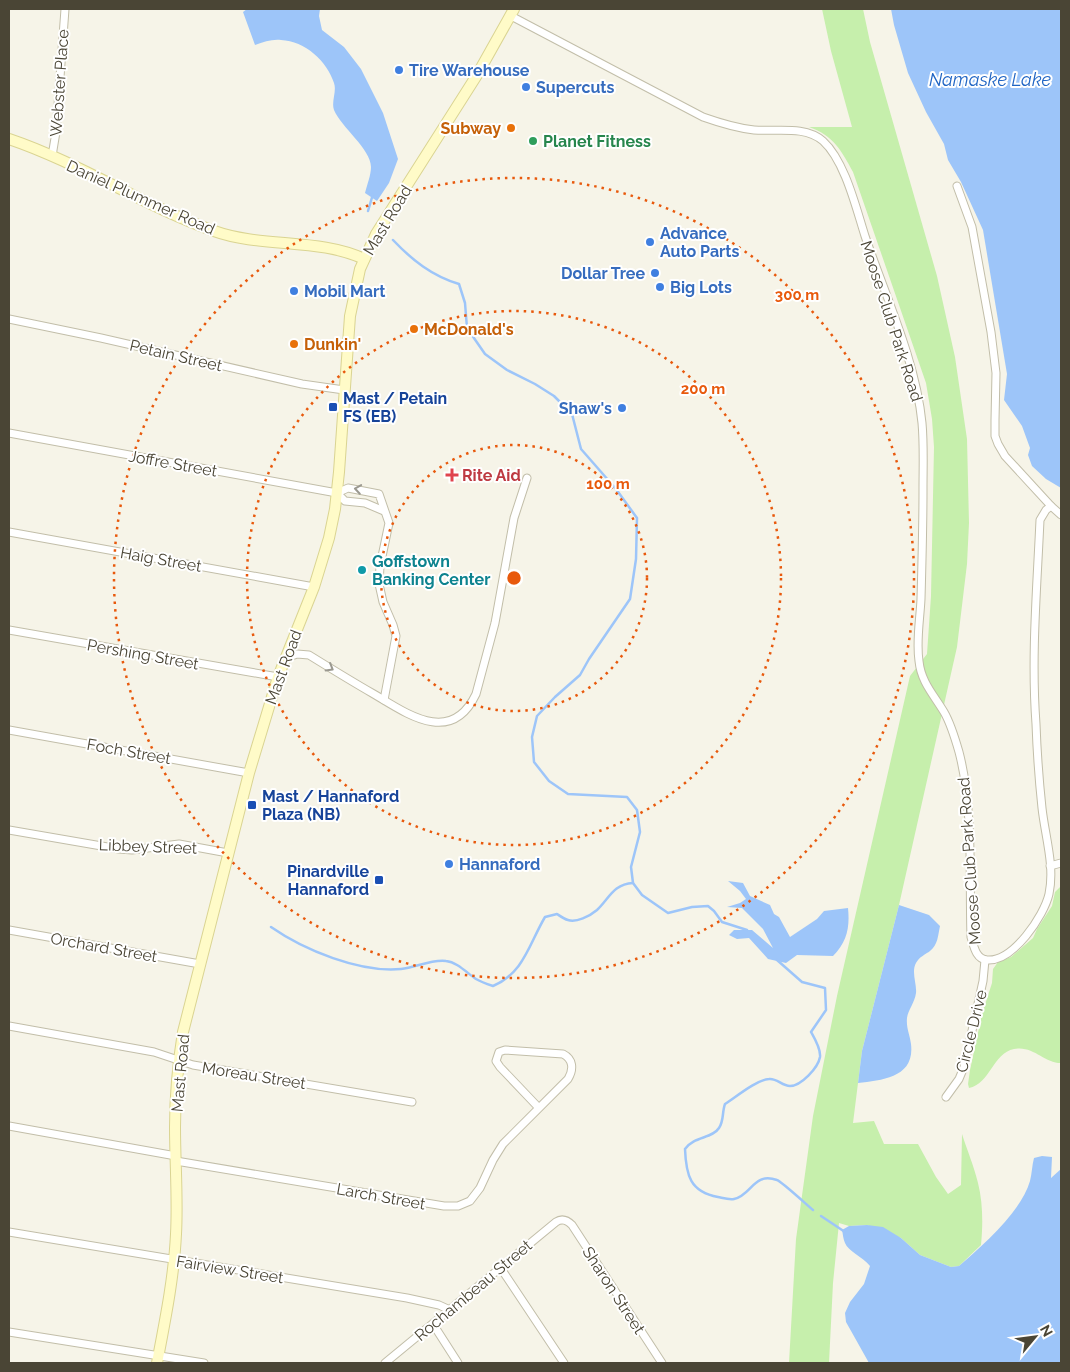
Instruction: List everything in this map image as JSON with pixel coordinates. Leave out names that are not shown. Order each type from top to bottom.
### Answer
[{"type":"main road","name":"Mast Road","points":[[158,1359],[174,1259],[178,1198],[175,1126],[178,1060],[183,1032],[249,773],[278,677],[314,587],[329,538],[337,493],[352,298],[364,259],[376,234],[428,154],[513,12]]},
{"type":"main road","name":"Daniel Plummer Road","points":[[9,139],[52,156],[216,232],[248,239],[343,251],[364,259]]},
{"type":"street","name":"Webster Place","points":[[52,156],[56,132],[65,9]]},
{"type":"street","name":"Moose Club Park Road","points":[[513,12],[703,117],[721,124],[740,128],[812,134],[825,142],[837,160],[853,197],[912,372],[920,403],[923,446],[918,658],[922,678],[953,730],[961,761],[966,792],[969,835],[971,937],[976,953],[986,960],[992,960],[1005,954],[1027,935],[1034,926],[1047,900],[1050,866],[1042,807],[1034,681],[1040,520],[1051,506]]},
{"type":"street","points":[[957,186],[972,227],[993,340],[996,373],[995,436],[1005,456],[1061,515]]},
{"type":"street","name":"Petain Street","points":[[9,319],[101,338],[272,378],[344,390]]},
{"type":"street","name":"Joffre Street","points":[[9,433],[337,493]]},
{"type":"street","points":[[286,658],[297,654],[309,656],[415,718],[437,722],[454,719],[461,714],[472,702],[476,694],[495,623],[514,518],[527,478]]},
{"type":"street","points":[[384,511],[365,502],[345,501],[337,493],[348,488],[379,494],[389,523],[380,566],[379,584],[383,602],[396,636],[384,700]]},
{"type":"street","name":"Haig Street","points":[[9,532],[314,587]]},
{"type":"street","name":"Pershing Street","points":[[9,630],[278,677]]},
{"type":"street","name":"Foch Street","points":[[9,730],[249,773]]},
{"type":"street","name":"Libbey Street","points":[[9,830],[119,849],[132,850],[180,844],[228,853]]},
{"type":"street","points":[[1050,866],[1061,863]]},
{"type":"street","name":"Orchard Street","points":[[9,930],[200,964]]},
{"type":"street","name":"Circle Drive","points":[[946,1098],[964,1068],[986,960]]},
{"type":"street","name":"Moreau Street","points":[[9,1026],[154,1052],[192,1065],[412,1102]]},
{"type":"street","name":"Larch Street","points":[[9,1126],[176,1159],[444,1206],[458,1206],[470,1201],[475,1196],[500,1149],[571,1075],[572,1066],[569,1059],[558,1052],[505,1050],[499,1052],[496,1058],[498,1064],[539,1108]]},
{"type":"street","name":"Rochambeau Street","points":[[385,1363],[556,1222],[563,1220]]},
{"type":"street","name":"Sharon Street","points":[[563,1220],[572,1225],[662,1363]]},
{"type":"street","name":"Fairview Street","points":[[9,1232],[407,1298],[439,1305],[450,1310]]},
{"type":"street","points":[[500,1267],[564,1363]]},
{"type":"street","points":[[432,1324],[458,1363]]},
{"type":"street","points":[[9,1332],[158,1359],[204,1363]]},
{"type":"green space","points":[[822,9],[863,9],[870,42],[937,276],[955,357],[967,439],[969,523],[967,564],[957,647],[899,905],[862,1051],[853,1123],[874,1121],[884,1144],[918,1144],[936,1177],[948,1194],[961,1185],[962,1134],[975,1170],[980,1191],[982,1230],[981,1245],[959,1266],[951,1267],[920,1255],[901,1238],[867,1225],[849,1226],[839,1223],[833,1283],[829,1363],[789,1363],[796,1239],[813,1116],[837,996],[910,676],[927,654],[931,596],[934,447],[926,383],[853,172],[845,157],[831,139],[809,127],[852,127],[831,51]]},
{"type":"green space","points":[[1061,886],[1061,1063],[1021,1048],[1014,1049],[1001,1056],[982,1081],[969,1088],[970,1070],[982,1014],[992,983],[993,969],[998,962],[1011,957],[1033,938],[1052,906],[1055,892]]},
{"type":"water","points":[[247,9],[320,9],[319,16],[322,30],[344,47],[361,69],[383,113],[398,159],[389,183],[377,201],[365,193],[370,177],[370,160],[334,110],[335,86],[326,67],[306,48],[290,41],[274,40],[255,45],[243,12]]},
{"type":"water","name":"Namaske Lake","points":[[891,9],[1061,9],[1061,488],[1046,479],[1032,466],[1028,455],[1030,448],[1022,426],[1004,400],[1007,374],[983,230],[961,182],[948,160],[944,144],[926,112],[908,73]]},
{"type":"water","points":[[728,881],[743,883],[750,896],[770,905],[790,937],[817,919],[824,911],[848,908],[848,928],[842,945],[833,956],[797,955],[786,963],[768,959],[749,938],[737,939],[729,935],[734,930],[752,930],[773,948],[763,929],[742,908],[727,907],[746,899]]},
{"type":"water","points":[[899,905],[929,915],[940,926],[935,946],[919,959],[915,967],[916,993],[907,1022],[911,1055],[908,1064],[895,1075],[858,1083],[862,1051]]},
{"type":"water","points":[[1042,1156],[1052,1157],[1051,1178],[1061,1169],[1061,1363],[869,1363],[846,1322],[845,1313],[850,1302],[864,1284],[870,1266],[847,1246],[842,1230],[849,1226],[867,1225],[883,1227],[901,1238],[920,1255],[951,1267],[959,1266],[990,1238],[1010,1216],[1025,1193],[1030,1181],[1034,1158]]},
{"type":"waterway","points":[[368,211],[373,194]]},
{"type":"waterway","points":[[393,240],[431,272],[459,284],[465,303],[467,328],[485,354],[507,370],[554,396],[572,414],[581,449],[616,489],[637,518],[636,559],[630,599],[580,675],[537,716],[532,737],[534,762],[549,781],[568,794],[627,797],[637,810],[640,832],[631,867],[633,883],[642,895],[668,913],[692,907],[708,906],[722,922],[747,930]]},
{"type":"waterway","points":[[271,927],[299,944],[351,964],[385,969],[401,969],[435,961],[446,961],[458,966],[478,980],[493,986],[512,974],[519,966],[545,917],[557,914],[565,919],[575,921],[591,915],[616,889],[633,883]]},
{"type":"waterway","points":[[777,960],[802,982],[825,988],[826,1010],[811,1032],[820,1051],[819,1061],[808,1076],[799,1083],[787,1086],[772,1079],[764,1080],[725,1104],[722,1122],[716,1132],[693,1142],[685,1149],[688,1174],[691,1181],[701,1191],[726,1199],[740,1197],[758,1181],[763,1179],[777,1180],[813,1210]]},
{"type":"waterway","points":[[821,1216],[845,1232]]},
{"type":"place","name":"Tire Warehouse","points":[[399,70]]},
{"type":"place","name":"Supercuts","points":[[526,87]]},
{"type":"place","name":"Subway","points":[[511,128]]},
{"type":"place","name":"Planet Fitness","points":[[533,141]]},
{"type":"place","name":"Advance Auto Parts","points":[[650,242]]},
{"type":"place","name":"Dollar Tree","points":[[655,273]]},
{"type":"place","name":"Big Lots","points":[[660,287]]},
{"type":"place","name":"Mobil Mart","points":[[294,291]]},
{"type":"place","name":"McDonald's","points":[[414,329]]},
{"type":"place","name":"Dunkin'","points":[[294,344]]},
{"type":"place","name":"Mast / Petain FS (EB)","points":[[333,407]]},
{"type":"place","name":"Shaw's","points":[[622,408]]},
{"type":"place","name":"Rite Aid","points":[[452,475]]},
{"type":"place","name":"Goffstown Banking Center","points":[[362,570]]},
{"type":"place","name":"Mast / Hannaford Plaza (NB)","points":[[252,805]]},
{"type":"place","name":"Hannaford","points":[[449,864]]},
{"type":"place","name":"Pinardville Hannaford","points":[[379,880]]}]
